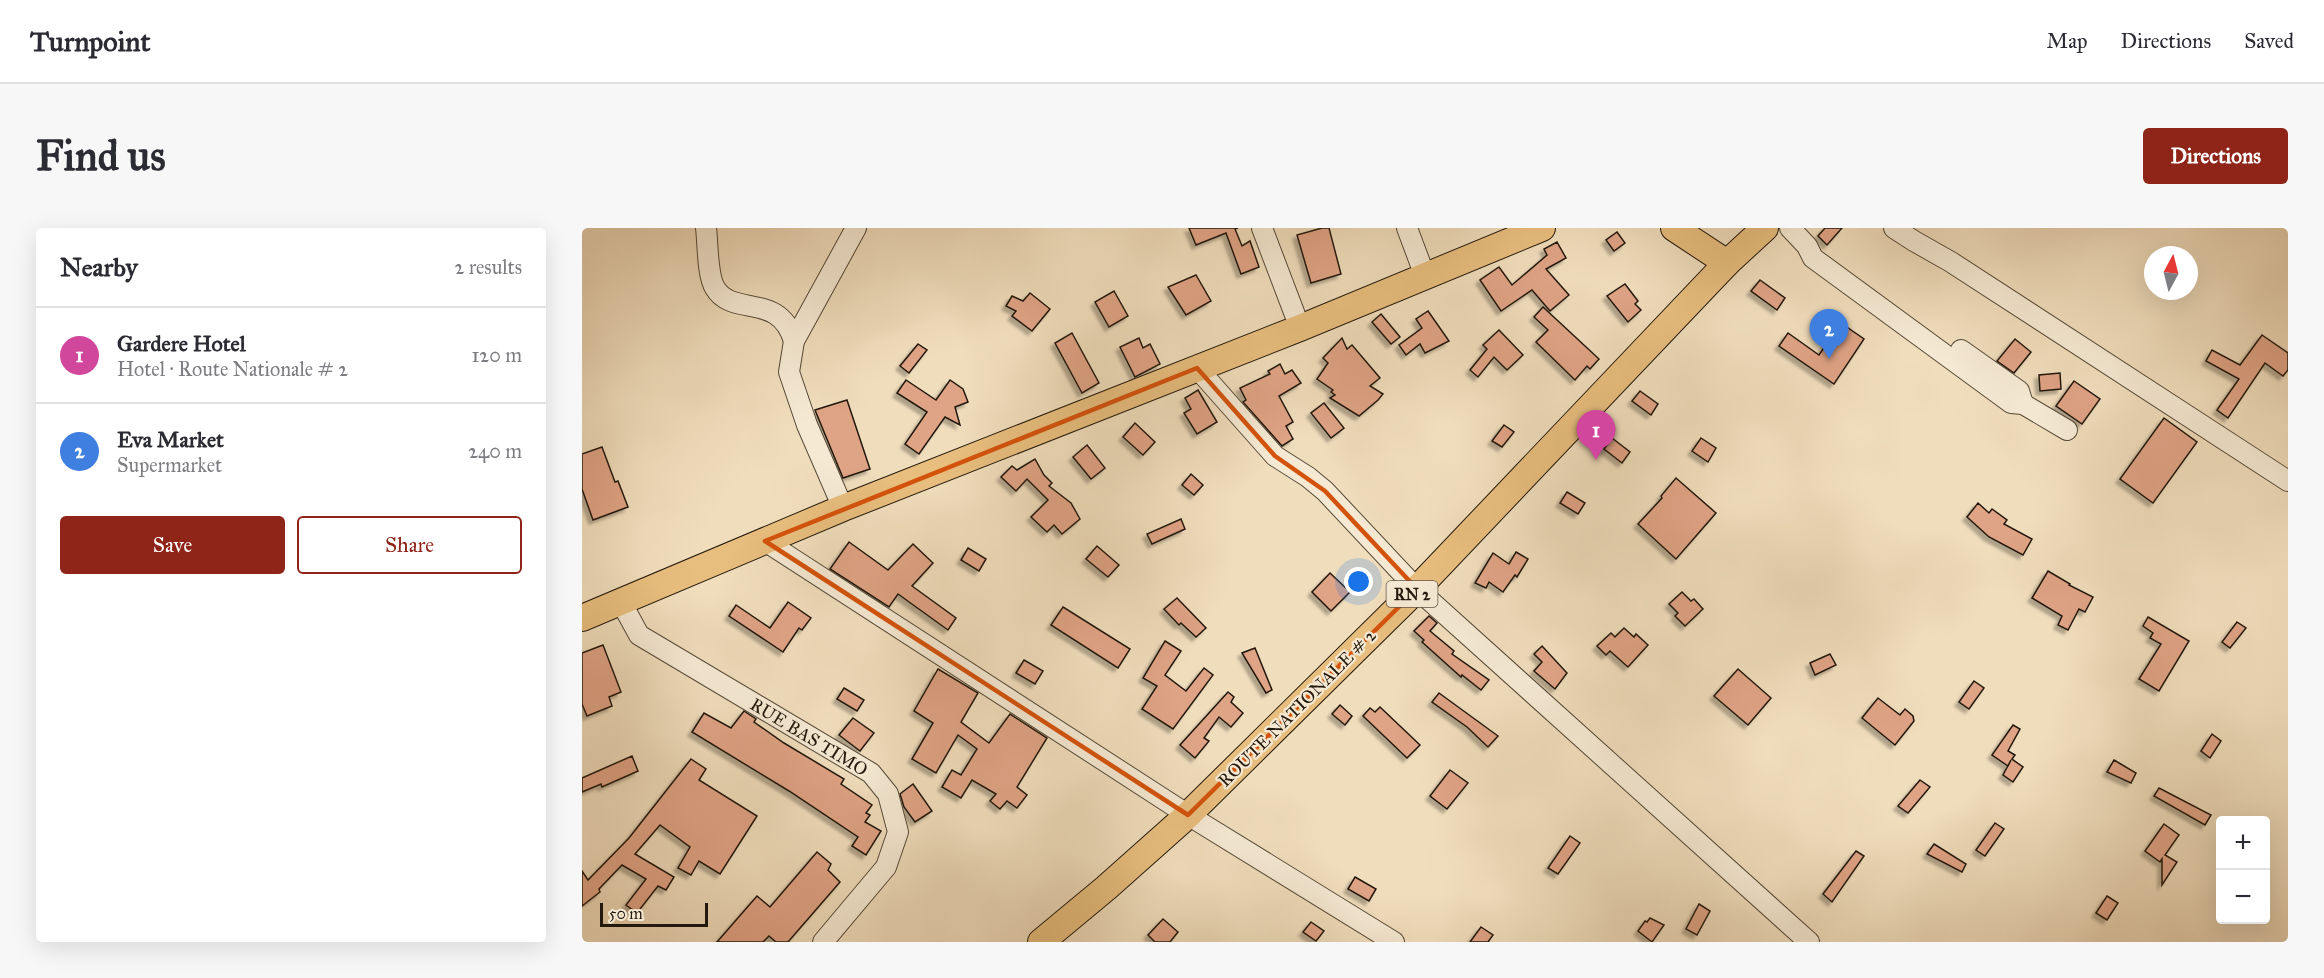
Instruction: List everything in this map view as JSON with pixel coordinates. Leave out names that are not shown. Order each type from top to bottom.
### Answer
[{"type":"main road","points":[[582,618],[843,508],[1300,328],[1542,228]]},
{"type":"main road","points":[[1674,228],[1727,263]]},
{"type":"main road","name":"ROUTE NATIONALE # 2","points":[[1041,942],[1188,815],[1417,589],[1727,263],[1765,228]]},
{"type":"street","points":[[706,228],[711,279],[715,287],[730,300],[776,314],[785,320],[791,329],[794,341]]},
{"type":"street","points":[[843,508],[807,425],[789,372],[794,341],[856,228]]},
{"type":"street","points":[[1262,228],[1300,328]]},
{"type":"street","points":[[1407,228],[1425,276]]},
{"type":"street","points":[[1790,228],[1807,246],[1821,249],[2019,391],[2023,404],[2067,430]]},
{"type":"street","points":[[1894,228],[1951,262],[2288,481]]},
{"type":"street","points":[[1197,368],[1275,456],[1308,477],[1324,491],[1417,589],[1809,942]]},
{"type":"street","points":[[765,541],[1188,815],[1394,942]]},
{"type":"street","name":"RUE BAS TIMO","points":[[621,602],[639,635],[871,773],[888,794],[898,832],[886,867],[823,942]]},
{"type":"highlighted area","points":[[1197,368],[1275,456],[1325,491],[1417,589],[1188,815],[765,541]]},
{"type":"building","points":[[1189,228],[1238,228],[1235,229],[1242,246],[1250,241],[1259,267],[1241,274],[1226,233],[1196,245]]},
{"type":"building","points":[[1329,228],[1341,274],[1311,283],[1297,235]]},
{"type":"building","points":[[1825,228],[1842,228],[1827,245],[1818,236]]},
{"type":"building","points":[[1617,232],[1625,243],[1614,251],[1606,240]]},
{"type":"building","points":[[1557,242],[1566,258],[1546,269],[1569,295],[1550,311],[1532,290],[1501,311],[1480,280],[1499,267],[1512,285],[1547,255],[1544,249]]},
{"type":"building","points":[[1196,275],[1211,301],[1186,315],[1168,287]]},
{"type":"building","points":[[1760,280],[1785,298],[1777,310],[1751,291]]},
{"type":"building","points":[[1625,284],[1638,301],[1635,304],[1641,310],[1628,322],[1607,296]]},
{"type":"building","points":[[1114,291],[1128,316],[1109,327],[1095,302]]},
{"type":"building","points":[[1030,293],[1050,309],[1032,331],[1012,316],[1016,311],[1006,306],[1012,296],[1023,301]]},
{"type":"building","points":[[1543,307],[1599,359],[1590,369],[1587,366],[1575,380],[1536,342],[1548,330],[1534,317]]},
{"type":"building","points":[[1428,311],[1449,341],[1425,353],[1420,344],[1406,355],[1399,345],[1422,328],[1416,319]]},
{"type":"building","points":[[1381,314],[1400,337],[1391,344],[1372,322]]},
{"type":"building","points":[[1841,323],[1864,339],[1834,384],[1779,346],[1788,333],[1819,355]]},
{"type":"building","points":[[1499,330],[1523,355],[1507,370],[1494,357],[1478,377],[1470,370],[1487,349],[1483,345]]},
{"type":"building","points":[[1072,333],[1099,383],[1082,393],[1055,343]]},
{"type":"building","points":[[2262,335],[2288,353],[2288,370],[2283,376],[2265,363],[2228,418],[2217,410],[2239,379],[2206,361],[2212,350],[2240,365]]},
{"type":"building","points":[[1139,338],[1143,348],[1150,344],[1160,364],[1135,377],[1120,347]]},
{"type":"building","points":[[1342,338],[1347,349],[1352,345],[1380,378],[1370,386],[1383,394],[1359,416],[1330,398],[1335,395],[1331,392],[1333,390],[1317,379],[1328,363],[1323,358]]},
{"type":"building","points":[[2015,339],[2031,352],[2014,373],[1997,361]]},
{"type":"building","points":[[918,344],[927,350],[909,373],[900,366]]},
{"type":"building","points":[[1280,364],[1285,374],[1292,370],[1301,383],[1279,396],[1293,422],[1286,426],[1293,439],[1282,446],[1243,402],[1246,400],[1240,388],[1270,374],[1268,371]]},
{"type":"building","points":[[2060,373],[2061,389],[2040,391],[2039,375]]},
{"type":"building","points":[[906,380],[936,400],[950,380],[963,389],[968,402],[955,407],[960,425],[945,417],[919,454],[905,444],[927,412],[897,393]]},
{"type":"building","points":[[2074,381],[2100,399],[2082,424],[2056,406]]},
{"type":"building","points":[[1198,390],[1217,422],[1197,434],[1184,413],[1191,409],[1185,398]]},
{"type":"building","points":[[1640,391],[1658,404],[1651,415],[1632,401]]},
{"type":"building","points":[[847,400],[870,469],[843,478],[815,410]]},
{"type":"building","points":[[1324,403],[1344,428],[1331,438],[1311,413]]},
{"type":"building","points":[[2164,418],[2197,442],[2153,503],[2120,479]]},
{"type":"building","points":[[1135,423],[1155,442],[1143,455],[1123,437]]},
{"type":"building","points":[[1504,425],[1514,432],[1502,447],[1492,441]]},
{"type":"building","points":[[1612,438],[1630,452],[1622,463],[1604,449]]},
{"type":"building","points":[[1701,438],[1716,448],[1708,462],[1692,451]]},
{"type":"building","points":[[1087,445],[1105,468],[1091,479],[1073,457]]},
{"type":"building","points":[[602,447],[615,482],[618,481],[628,507],[593,520],[582,489],[582,454]]},
{"type":"building","points":[[1035,459],[1044,475],[1052,483],[1049,486],[1071,503],[1080,519],[1062,534],[1054,525],[1047,532],[1031,517],[1048,500],[1027,479],[1016,491],[1001,477],[1012,466],[1017,470]]},
{"type":"building","points":[[1191,474],[1203,485],[1194,495],[1182,485]]},
{"type":"building","points":[[1676,478],[1716,513],[1676,559],[1638,524],[1662,498],[1661,496]]},
{"type":"building","points":[[1567,492],[1585,503],[1578,514],[1560,503]]},
{"type":"building","points":[[1978,503],[1989,513],[1992,509],[2007,520],[2004,524],[2032,539],[2023,555],[1989,537],[1967,517]]},
{"type":"building","points":[[1181,519],[1185,529],[1152,544],[1147,534]]},
{"type":"building","points":[[849,542],[888,570],[913,544],[933,563],[912,586],[956,618],[948,630],[898,594],[889,607],[830,569]]},
{"type":"building","points":[[1097,546],[1119,565],[1108,577],[1086,559]]},
{"type":"building","points":[[968,548],[986,559],[979,571],[961,560]]},
{"type":"building","points":[[1516,552],[1528,559],[1517,577],[1515,575],[1503,592],[1489,582],[1486,588],[1475,583],[1493,553],[1509,564]]},
{"type":"building","points":[[2048,571],[2093,597],[2085,612],[2079,609],[2068,630],[2058,625],[2062,616],[2032,598]]},
{"type":"building","points":[[1330,573],[1350,592],[1331,611],[1312,592]]},
{"type":"building","points":[[1682,592],[1691,601],[1694,599],[1703,609],[1685,626],[1675,616],[1678,613],[1669,604]]},
{"type":"building","points":[[1177,598],[1206,628],[1196,637],[1181,623],[1179,625],[1164,609]]},
{"type":"building","points":[[788,602],[811,618],[802,630],[799,628],[783,652],[729,616],[736,605],[770,628]]},
{"type":"building","points":[[1063,607],[1130,649],[1118,668],[1051,625]]},
{"type":"building","points":[[1429,616],[1437,623],[1430,631],[1454,651],[1452,654],[1489,680],[1481,690],[1462,675],[1461,677],[1422,642],[1424,640],[1414,631]]},
{"type":"building","points":[[2148,617],[2189,641],[2159,691],[2139,679],[2161,644],[2150,638],[2153,633],[2143,626]]},
{"type":"building","points":[[2237,622],[2246,628],[2230,648],[2222,642]]},
{"type":"building","points":[[1624,628],[1634,637],[1636,634],[1648,645],[1628,667],[1610,651],[1606,655],[1597,646],[1611,633],[1615,637]]},
{"type":"building","points":[[1165,641],[1181,651],[1165,675],[1186,691],[1204,668],[1213,675],[1173,729],[1142,709],[1157,686],[1143,678]]},
{"type":"building","points":[[603,645],[621,692],[609,697],[612,706],[587,716],[582,704],[582,653]]},
{"type":"building","points":[[1542,646],[1567,673],[1555,689],[1534,671],[1542,662],[1534,654]]},
{"type":"building","points":[[1255,648],[1272,690],[1266,693],[1242,653]]},
{"type":"building","points":[[1830,654],[1836,665],[1815,675],[1810,663]]},
{"type":"building","points":[[1024,660],[1043,671],[1035,684],[1016,673]]},
{"type":"building","points":[[938,669],[978,693],[961,722],[989,743],[1010,714],[1047,738],[1017,787],[1027,795],[1017,808],[1007,801],[1000,809],[990,801],[996,794],[972,780],[961,798],[942,787],[952,770],[961,775],[977,749],[958,735],[936,773],[912,759],[933,723],[914,711]]},
{"type":"building","points":[[1738,669],[1771,698],[1748,725],[1714,696]]},
{"type":"building","points":[[1974,681],[1984,688],[1969,709],[1959,702]]},
{"type":"building","points":[[844,688],[864,700],[857,711],[837,699]]},
{"type":"building","points":[[1228,692],[1234,697],[1231,702],[1243,713],[1231,727],[1219,717],[1204,738],[1209,741],[1195,758],[1180,745]]},
{"type":"building","points":[[1439,693],[1498,736],[1488,747],[1467,727],[1432,702]]},
{"type":"building","points":[[1878,698],[1900,715],[1905,709],[1913,716],[1914,721],[1895,745],[1862,718]]},
{"type":"building","points":[[1340,705],[1352,716],[1345,725],[1332,714]]},
{"type":"building","points":[[1380,707],[1420,745],[1407,758],[1363,716],[1370,708],[1375,712]]},
{"type":"building","points":[[744,711],[756,719],[754,722],[784,743],[844,779],[841,784],[872,805],[866,813],[870,815],[865,822],[881,831],[866,855],[852,846],[858,837],[789,791],[692,732],[704,713],[731,728]]},
{"type":"building","points":[[853,718],[874,733],[860,751],[839,735]]},
{"type":"building","points":[[2013,725],[2020,729],[2008,751],[2015,755],[2012,759],[2023,767],[2013,782],[2003,775],[2008,766],[1992,755]]},
{"type":"building","points":[[2212,734],[2221,741],[2210,758],[2201,751]]},
{"type":"building","points":[[632,756],[638,771],[602,787],[601,784],[582,792],[582,778]]},
{"type":"building","points":[[691,759],[706,769],[699,780],[757,816],[720,874],[699,861],[691,875],[678,868],[690,847],[660,825],[635,854],[674,877],[666,890],[658,886],[637,913],[626,905],[646,879],[622,865],[599,889],[600,892],[582,906],[582,871],[588,880],[629,838]]},
{"type":"building","points":[[2114,760],[2136,773],[2131,783],[2107,772]]},
{"type":"building","points":[[1450,770],[1468,783],[1447,809],[1430,796]]},
{"type":"building","points":[[1920,780],[1930,787],[1908,813],[1898,806]]},
{"type":"building","points":[[913,784],[932,811],[915,822],[904,807],[900,794]]},
{"type":"building","points":[[2159,788],[2211,815],[2205,825],[2154,796]]},
{"type":"building","points":[[1995,823],[2004,829],[1985,856],[1976,850]]},
{"type":"building","points":[[2164,824],[2179,835],[2165,855],[2177,862],[2162,885],[2162,859],[2160,862],[2145,851]]},
{"type":"building","points":[[1570,836],[1580,843],[1558,874],[1548,868]]},
{"type":"building","points":[[1934,844],[1966,864],[1962,872],[1927,854]]},
{"type":"building","points":[[1856,851],[1864,856],[1832,902],[1823,894]]},
{"type":"building","points":[[817,852],[831,864],[828,870],[840,882],[788,942],[776,942],[769,936],[763,942],[717,942],[757,896],[770,907]]},
{"type":"building","points":[[1355,877],[1376,889],[1369,901],[1348,889]]},
{"type":"building","points":[[2107,896],[2118,903],[2107,920],[2096,913]]},
{"type":"building","points":[[1699,904],[1710,911],[1697,935],[1686,929]]},
{"type":"building","points":[[1650,918],[1664,925],[1652,942],[1638,931]]},
{"type":"building","points":[[1163,919],[1178,932],[1170,942],[1155,942],[1148,935]]},
{"type":"building","points":[[1311,922],[1324,931],[1316,941],[1303,932]]},
{"type":"building","points":[[1481,927],[1493,935],[1488,942],[1470,942]]},
{"type":"place","name":"Eva Market","points":[[1829,359]]},
{"type":"place","name":"Gardere Hotel","points":[[1596,460]]}]
